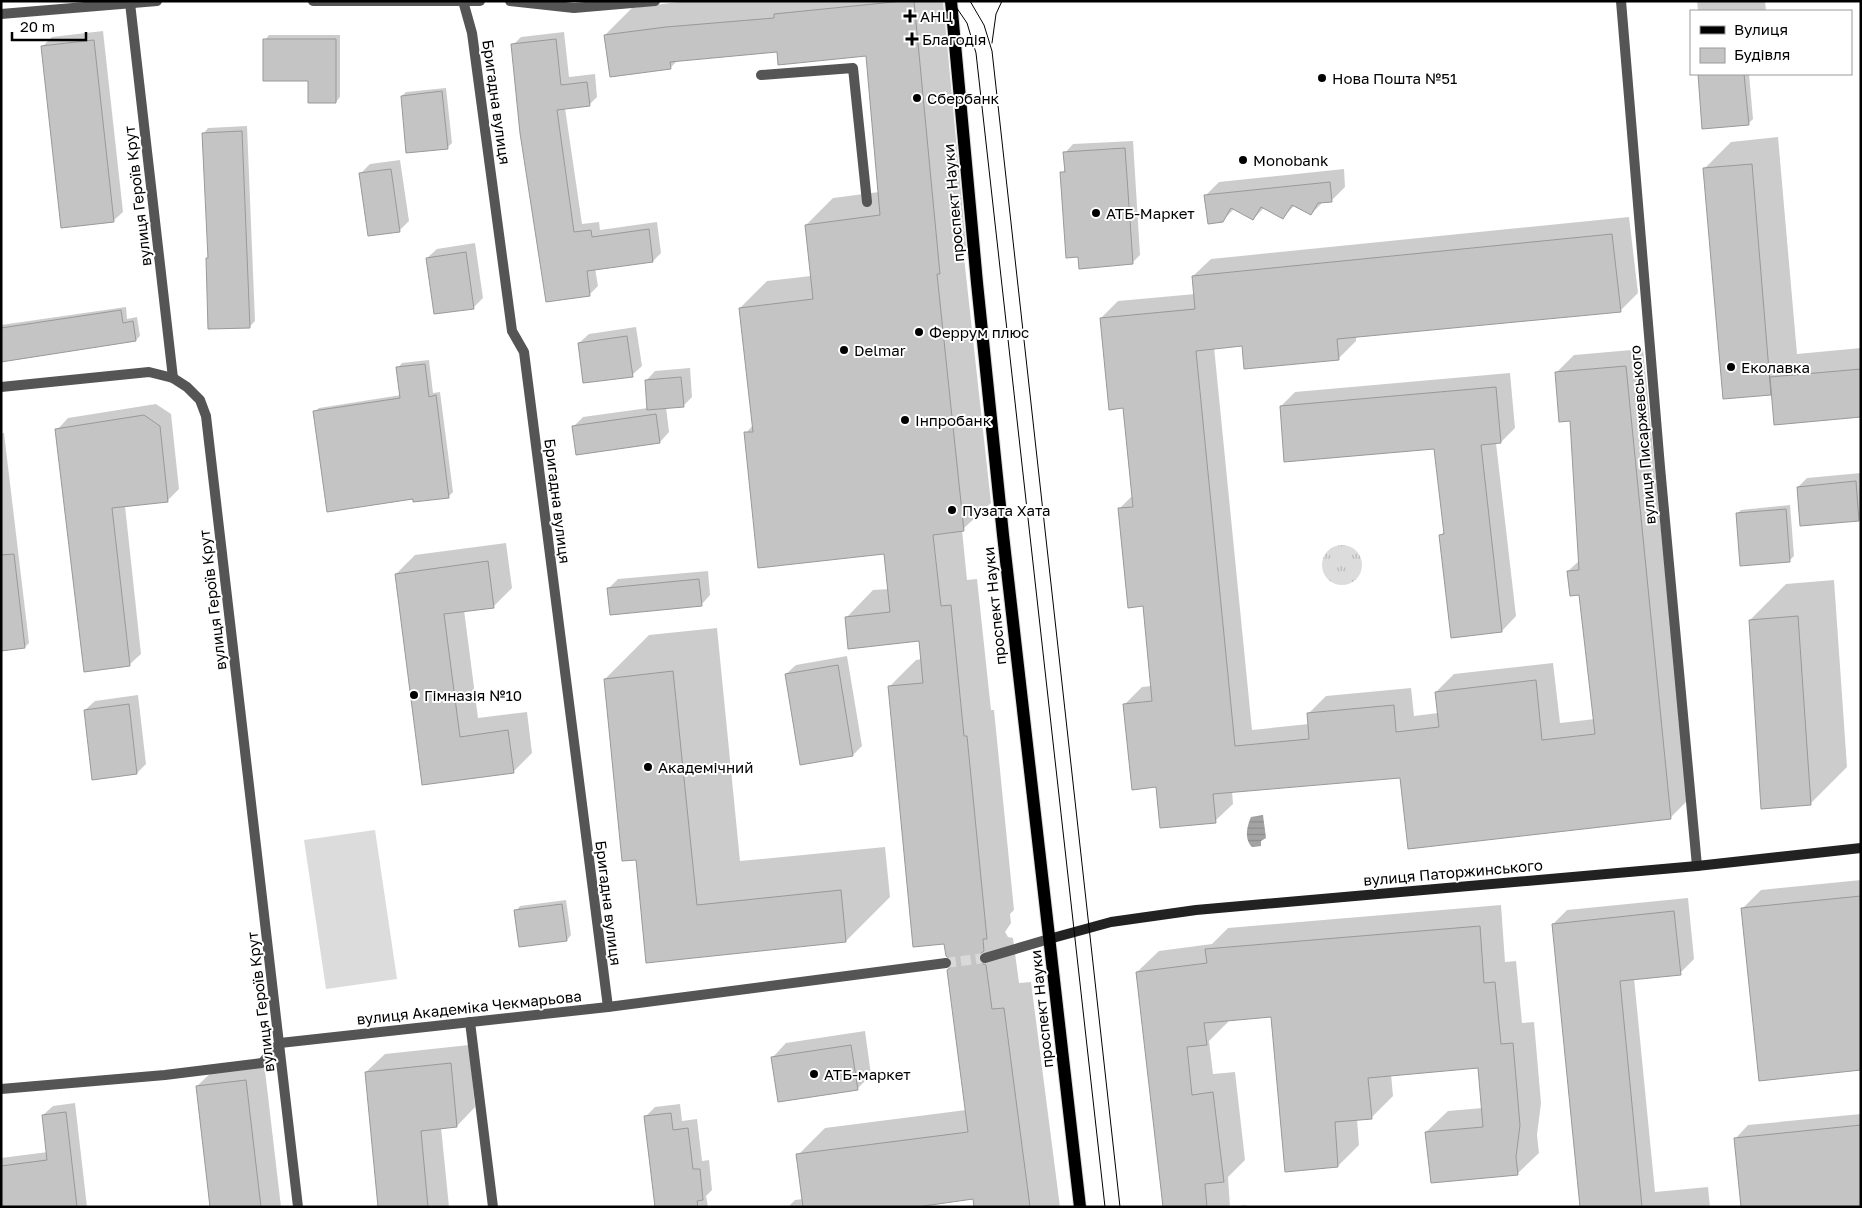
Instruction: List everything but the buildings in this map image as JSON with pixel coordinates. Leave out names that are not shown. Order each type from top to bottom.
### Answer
[{"type":"main road","name":"проспект Науки","points":[[952,1],[988,391],[1080,1207]]},
{"type":"street","points":[[1,14],[157,1]]},
{"type":"street","points":[[313,1],[480,1]]},
{"type":"street","points":[[510,1],[574,8],[655,1]]},
{"type":"street","name":"вулиця Писаржевського","points":[[1621,1],[1659,457],[1696,866]]},
{"type":"street","name":"вулиця Героїв Крут","points":[[130,2],[173,378],[187,387],[200,400],[206,416],[298,1207]]},
{"type":"street","name":"Бригадна вулиця","points":[[463,2],[472,33],[512,331],[524,352],[608,1006]]},
{"type":"street","points":[[761,75],[853,68],[867,202]]},
{"type":"street","points":[[1,387],[149,372],[173,378]]},
{"type":"street","name":"вулиця Паторжинського","points":[[1049,939],[1111,922],[1196,910],[1696,866],[1861,848]]},
{"type":"street","points":[[985,958],[1049,939]]},
{"type":"street","name":"вулиця Академіка Чекмарьова","points":[[280,1043],[608,1006],[946,963]]},
{"type":"street","points":[[470,1022],[493,1207]]},
{"type":"street","points":[[1,1089],[165,1075],[262,1062],[280,1043]]},
{"type":"green space","points":[[1346,545],[1353,548],[1359,554],[1362,565],[1361,573],[1353,582],[1346,585],[1338,585],[1331,582],[1323,573],[1322,561],[1325,554],[1334,546]]},
{"type":"green space","points":[[375,830],[397,979],[326,989],[304,840]]},
{"type":"shaded area","points":[[1263,815],[1266,838],[1261,841],[1261,846],[1252,847],[1249,844],[1247,828],[1251,817]]},
{"type":"tunnel","points":[[946,963],[985,958]]},
{"type":"tram line","points":[[952,1],[967,23],[976,53],[1105,1207]]},
{"type":"tram line","points":[[970,1],[984,25],[992,51],[1120,1207]]},
{"type":"tram line","points":[[992,43],[996,14],[1002,1]]},
{"type":"place","name":"АНЦ","points":[[910,16]]},
{"type":"place","name":"Благодія","points":[[912,39]]},
{"type":"place","name":"Нова Пошта №51","points":[[1322,78]]},
{"type":"place","name":"Сбербанк","points":[[917,98]]},
{"type":"place","name":"Monobank","points":[[1243,160]]},
{"type":"place","name":"АТБ-Маркет","points":[[1096,213]]},
{"type":"place","name":"Феррум плюс","points":[[919,332]]},
{"type":"place","name":"Delmar","points":[[844,350]]},
{"type":"place","name":"Еколавка","points":[[1731,367]]},
{"type":"place","name":"Інпробанк","points":[[905,420]]},
{"type":"place","name":"Пузата Хата","points":[[952,510]]},
{"type":"place","name":"Гімназія №10","points":[[414,695]]},
{"type":"place","name":"Академічний","points":[[648,767]]},
{"type":"place","name":"АТБ-маркет","points":[[814,1074]]}]
